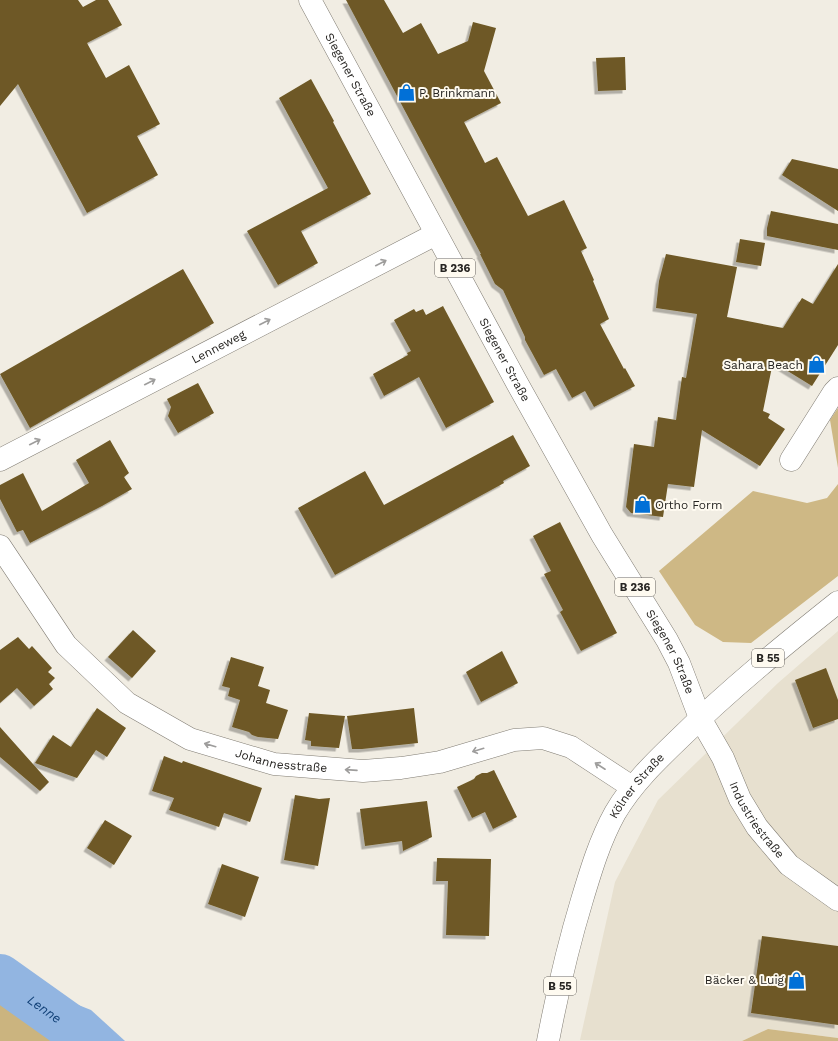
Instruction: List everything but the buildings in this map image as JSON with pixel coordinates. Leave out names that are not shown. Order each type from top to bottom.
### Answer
[{"type":"street","name":"Siegener Straße","points":[[310,0],[436,234],[602,535],[667,640],[679,663],[700,718]]},
{"type":"street","name":"Lenneweg","points":[[0,460],[436,234]]},
{"type":"street","points":[[791,460],[838,388]]},
{"type":"street","name":"Johannesstraße","points":[[0,546],[66,645],[127,703],[190,739],[274,764],[363,770],[401,768],[440,762],[514,740],[543,738],[571,747],[632,787]]},
{"type":"street","name":"Kölner Straße","points":[[548,1041],[573,930],[585,891],[603,837],[632,787],[700,718],[769,657],[838,602]]},
{"type":"street","name":"Industriestraße","points":[[700,718],[723,758],[740,799],[757,827],[789,865],[838,900]]},
{"type":"shaded area","points":[[838,408],[838,468],[830,420]]},
{"type":"shaded area","points":[[838,484],[838,576],[751,643],[723,642],[695,625],[659,571],[753,491],[807,503],[827,498]]},
{"type":"shaded area","points":[[838,631],[838,1038],[768,1029],[742,1041],[580,1040],[615,882],[658,800],[778,683]]},
{"type":"shaded area","points":[[0,962],[18,981],[67,1041],[0,1041]]},
{"type":"shaded area","points":[[768,1029],[838,1038],[838,1041],[742,1041]]},
{"type":"water","points":[[18,981],[91,1010],[125,1041],[67,1041]]},
{"type":"waterway","name":"Lenne","points":[[0,977],[90,1041]]},
{"type":"place","name":"P. Brinkmann","points":[[406,93]]},
{"type":"place","name":"Sahara Beach","points":[[816,365]]},
{"type":"place","name":"Ortho Form","points":[[642,505]]},
{"type":"place","name":"Bäcker & Luig","points":[[797,980]]}]
